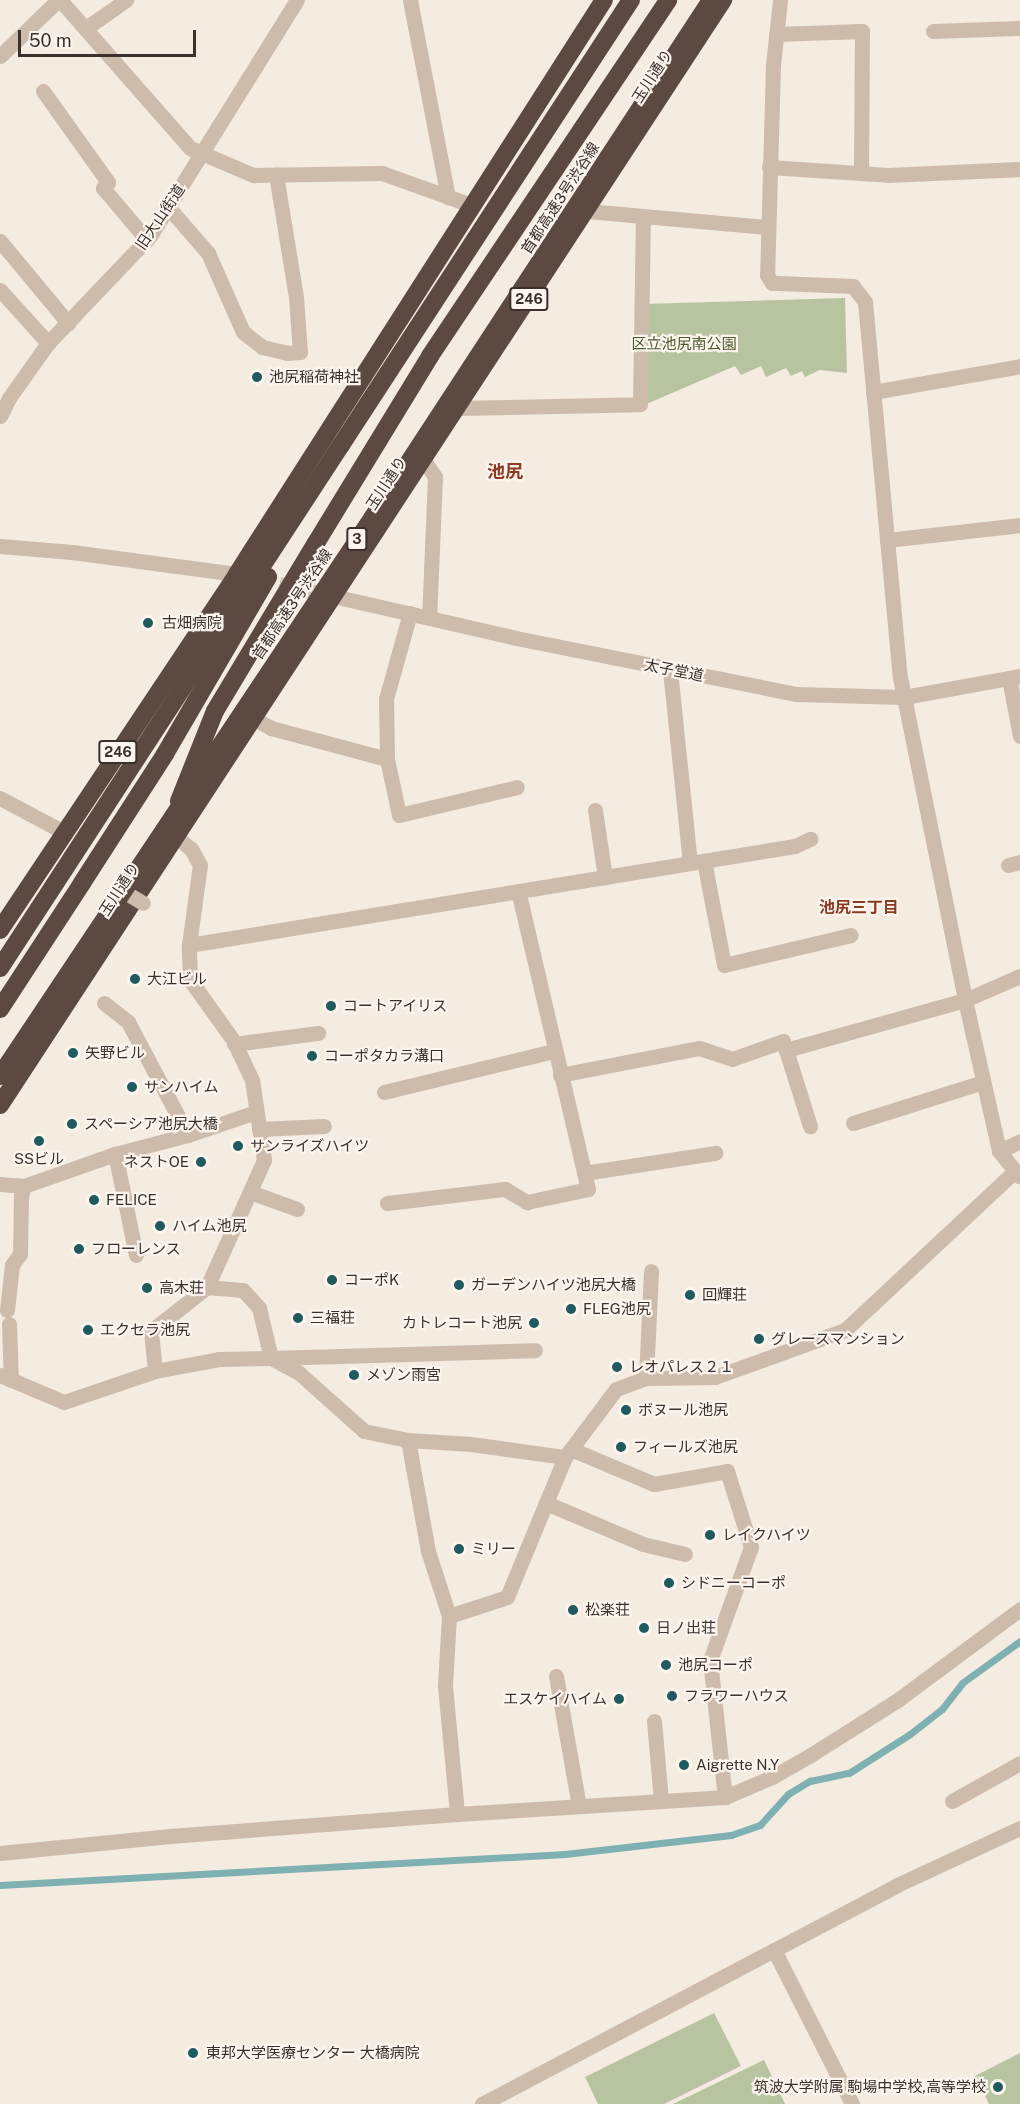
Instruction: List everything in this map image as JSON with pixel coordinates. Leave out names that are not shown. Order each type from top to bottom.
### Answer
[{"type":"highway","name":"246","points":[[0,930],[237,574],[604,0]]},
{"type":"highway","points":[[0,968],[631,0]]},
{"type":"highway","points":[[147,880],[215,711],[430,356],[668,0]]},
{"type":"highway","name":"首都高速3号渋谷線","points":[[0,1076],[711,0]]},
{"type":"highway","name":"玉川通り","points":[[0,1105],[723,0]]},
{"type":"highway","points":[[0,1010],[171,744],[297,527],[341,445]]},
{"type":"street","points":[[0,56],[59,0],[190,148],[253,175],[382,173],[471,205]]},
{"type":"street","points":[[86,28],[126,0]]},
{"type":"street","points":[[410,0],[448,197]]},
{"type":"street","points":[[449,1616],[507,1597],[568,1453],[616,1389],[646,1378],[715,1377],[845,1330],[1018,1174],[999,1151],[964,1000],[900,677],[865,302],[853,286],[772,283],[767,275],[766,227],[776,34],[780,0]]},
{"type":"street","name":"旧大山街道","points":[[0,416],[4,394],[48,343],[147,240],[295,1]]},
{"type":"street","points":[[933,31],[1020,28]]},
{"type":"street","points":[[776,34],[862,31],[861,173]]},
{"type":"street","points":[[43,92],[108,182],[103,188],[147,240]]},
{"type":"street","points":[[769,167],[888,175],[1020,170]]},
{"type":"street","points":[[168,207],[208,253],[243,332],[262,347],[287,353],[300,352],[296,297],[276,175]]},
{"type":"street","points":[[586,211],[766,227]]},
{"type":"street","points":[[456,408],[640,404],[643,216]]},
{"type":"street","points":[[0,241],[68,323]]},
{"type":"street","points":[[0,290],[48,343]]},
{"type":"street","points":[[873,392],[1020,366]]},
{"type":"street","points":[[423,459],[435,477],[429,618]]},
{"type":"street","points":[[887,540],[1020,525]]},
{"type":"street","points":[[0,546],[72,552],[237,574]]},
{"type":"street","name":"太子堂道","points":[[333,596],[670,670],[796,694],[904,698],[1015,677]]},
{"type":"street","points":[[410,613],[386,699],[387,759],[399,815],[517,787]]},
{"type":"street","points":[[670,670],[697,862],[723,965],[851,935]]},
{"type":"street","points":[[1015,677],[1020,736]]},
{"type":"street","points":[[254,718],[272,728],[387,759]]},
{"type":"street","points":[[0,798],[64,832]]},
{"type":"street","points":[[595,810],[605,877]]},
{"type":"street","points":[[155,1371],[152,1330],[207,1287],[264,1160],[252,1080],[234,1044],[190,980],[189,945],[200,865],[191,849],[175,836]]},
{"type":"street","points":[[189,945],[795,846],[810,839]]},
{"type":"street","points":[[123,891],[143,903]]},
{"type":"street","points":[[518,891],[586,1181]]},
{"type":"street","points":[[786,1050],[964,1000],[1020,976]]},
{"type":"street","points":[[104,1003],[128,1022],[188,1135]]},
{"type":"street","points":[[234,1044],[318,1033]]},
{"type":"street","points":[[560,1075],[699,1048],[732,1059],[783,1041],[810,1126]]},
{"type":"street","points":[[384,1092],[554,1052]]},
{"type":"street","points":[[853,1123],[983,1082]]},
{"type":"street","points":[[0,1184],[24,1186],[115,1154],[188,1135],[256,1112]]},
{"type":"street","points":[[259,1129],[324,1126]]},
{"type":"street","points":[[999,1151],[1020,1141]]},
{"type":"street","points":[[387,1203],[505,1190],[528,1202],[586,1181],[715,1153]]},
{"type":"street","points":[[115,1154],[136,1256]]},
{"type":"street","points":[[24,1186],[21,1197],[20,1254],[12,1265],[6,1377],[64,1402],[155,1371],[219,1359],[535,1350]]},
{"type":"street","points":[[250,1192],[297,1209]]},
{"type":"street","points":[[646,1378],[651,1271]]},
{"type":"street","points":[[207,1287],[243,1290],[260,1308],[271,1358],[299,1373],[364,1431],[408,1440],[568,1453],[654,1484],[727,1471],[751,1546],[710,1660],[725,1797]]},
{"type":"street","points":[[408,1440],[428,1551],[449,1616],[445,1686],[457,1814]]},
{"type":"street","points":[[546,1503],[643,1544],[685,1554]]},
{"type":"street","points":[[0,1854],[170,1836],[457,1814],[725,1797],[772,1777],[809,1756],[898,1699],[1020,1609]]},
{"type":"street","points":[[556,1676],[579,1806]]},
{"type":"street","points":[[654,1721],[661,1801]]},
{"type":"street","points":[[952,1801],[1020,1763]]},
{"type":"street","points":[[482,2104],[897,1886],[1020,1828]]},
{"type":"street","points":[[774,1950],[852,2104]]},
{"type":"green space","name":"区立池尻南公園","points":[[845,298],[847,373],[820,370],[805,377],[802,371],[791,376],[786,368],[766,377],[761,366],[741,375],[735,366],[644,405],[643,304]]},
{"type":"green space","points":[[714,2013],[741,2066],[664,2104],[598,2104],[585,2077]]},
{"type":"green space","name":"筑波大学附属 駒場中学校,高等学校","points":[[1020,2053],[1020,2104],[989,2104],[975,2076]]},
{"type":"green space","points":[[764,2060],[785,2104],[673,2104]]},
{"type":"waterway","points":[[0,1885],[565,1854],[731,1835],[760,1825],[788,1794],[810,1781],[849,1773],[910,1734],[942,1709],[962,1683],[1020,1641]]},
{"type":"tunnel","points":[[257,579],[333,596]]},
{"type":"place","name":"池尻稲荷神社","points":[[257,377]]},
{"type":"place","name":"古畑病院","points":[[148,623]]},
{"type":"place","name":"大江ビル","points":[[135,979]]},
{"type":"place","name":"コートアイリス","points":[[331,1006]]},
{"type":"place","name":"矢野ビル","points":[[73,1053]]},
{"type":"place","name":"コーポタカラ溝口","points":[[312,1056]]},
{"type":"place","name":"サンハイム","points":[[132,1087]]},
{"type":"place","name":"スペーシア池尻大橋","points":[[72,1124]]},
{"type":"place","name":"SSビル","points":[[39,1141]]},
{"type":"place","name":"サンライズハイツ","points":[[238,1146]]},
{"type":"place","name":"ネストOE","points":[[201,1162]]},
{"type":"place","name":"FELICE","points":[[94,1200]]},
{"type":"place","name":"ハイム池尻","points":[[160,1226]]},
{"type":"place","name":"フローレンス","points":[[79,1249]]},
{"type":"place","name":"コーポK","points":[[332,1280]]},
{"type":"place","name":"ガーデンハイツ池尻大橋","points":[[459,1285]]},
{"type":"place","name":"高木荘","points":[[147,1288]]},
{"type":"place","name":"回輝荘","points":[[690,1295]]},
{"type":"place","name":"FLEG池尻","points":[[571,1309]]},
{"type":"place","name":"三福荘","points":[[298,1318]]},
{"type":"place","name":"カトレコート池尻","points":[[534,1323]]},
{"type":"place","name":"エクセラ池尻","points":[[88,1330]]},
{"type":"place","name":"グレースマンション","points":[[759,1339]]},
{"type":"place","name":"レオパレス２１","points":[[617,1367]]},
{"type":"place","name":"メゾン雨宮","points":[[354,1375]]},
{"type":"place","name":"ボヌール池尻","points":[[626,1410]]},
{"type":"place","name":"フィールズ池尻","points":[[621,1447]]},
{"type":"place","name":"レイクハイツ","points":[[710,1535]]},
{"type":"place","name":"ミリー","points":[[459,1549]]},
{"type":"place","name":"シドニーコーポ","points":[[669,1583]]},
{"type":"place","name":"松楽荘","points":[[573,1610]]},
{"type":"place","name":"日ノ出荘","points":[[644,1628]]},
{"type":"place","name":"池尻コーポ","points":[[666,1665]]},
{"type":"place","name":"フラワーハウス","points":[[672,1696]]},
{"type":"place","name":"エスケイハイム","points":[[619,1699]]},
{"type":"place","name":"Aigrette N.Y","points":[[684,1765]]},
{"type":"place","name":"東邦大学医療センター 大橋病院","points":[[193,2053]]},
{"type":"place","name":"筑波大学附属 駒場中学校,高等学校","points":[[998,2087]]},
{"type":"district","name":"池尻","points":[[505,472]]},
{"type":"district","name":"池尻三丁目","points":[[859,908]]}]
